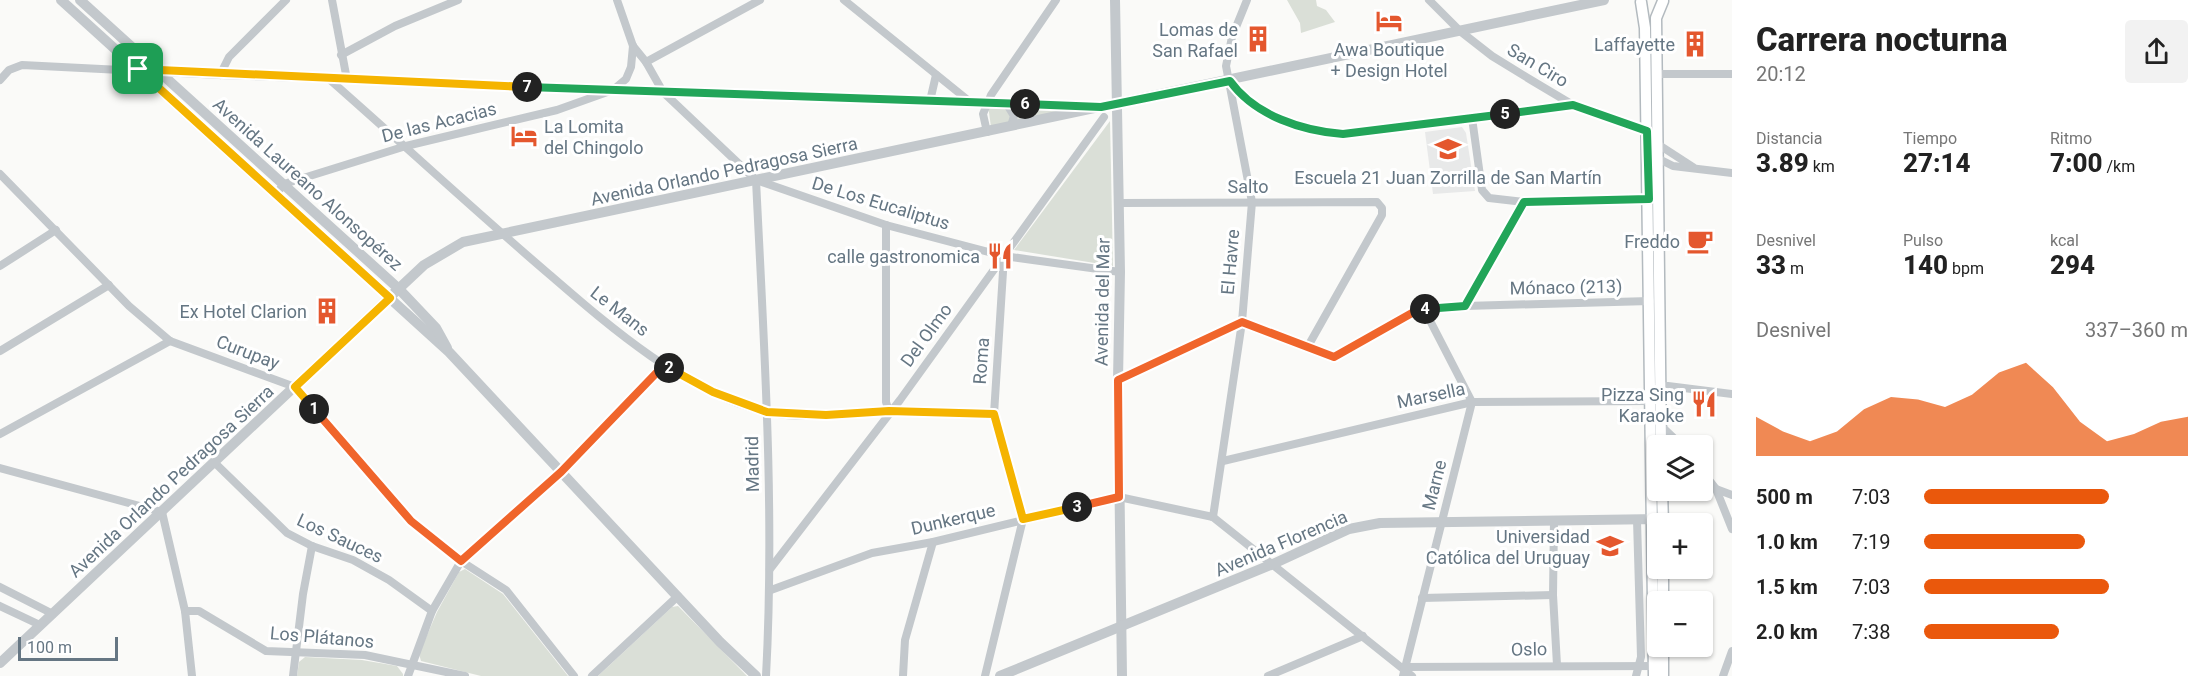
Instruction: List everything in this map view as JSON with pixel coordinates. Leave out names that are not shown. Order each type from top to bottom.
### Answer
[{"type":"main road","points":[[1640,0],[1654,6],[1663,1]]},
{"type":"main road","points":[[1640,0],[1645,28],[1650,301],[1660,435]]},
{"type":"main road","points":[[1658,513],[1650,401],[1655,388],[1656,18],[1663,1]]},
{"type":"main road","points":[[1659,579],[1659,671]]},
{"type":"street","name":"Avenida Laureano Alonsopérez","points":[[62,0],[390,298],[423,322]]},
{"type":"street","name":"Avenida Laureano Alonsopérez","points":[[80,0],[399,289],[449,352],[756,676]]},
{"type":"street","points":[[220,75],[229,57],[286,0]]},
{"type":"street","points":[[332,0],[346,80]]},
{"type":"street","points":[[341,55],[395,26],[458,0]]},
{"type":"street","name":"De Los Eucaliptus","points":[[617,0],[633,46],[646,62],[663,92],[756,180],[886,225],[1004,256],[1120,272]]},
{"type":"street","points":[[646,62],[760,0]]},
{"type":"street","points":[[844,0],[972,102],[983,114],[987,132]]},
{"type":"street","points":[[983,114],[987,103],[1056,0]]},
{"type":"street","name":"Avenida del Mar","points":[[1115,0],[1120,272],[1118,380],[1122,676]]},
{"type":"street","name":"El Havre","points":[[1213,517],[1242,322],[1252,202],[1226,66],[1232,38],[1247,0]]},
{"type":"street","name":"San Ciro","points":[[1429,0],[1460,31],[1492,56],[1573,105],[1647,125]]},
{"type":"street","name":"Avenida Orlando Pedragosa Sierra","points":[[0,663],[399,289],[439,255],[464,242],[1011,126],[1103,112],[1117,105],[1604,0]]},
{"type":"street","points":[[613,90],[626,79],[631,67],[633,46]]},
{"type":"street","points":[[0,80],[9,70],[22,64],[346,80],[1006,103],[1103,112]]},
{"type":"street","points":[[1656,74],[1732,74]]},
{"type":"street","points":[[930,100],[936,75]]},
{"type":"street","name":"Le Mans","points":[[328,79],[406,146],[503,235],[611,327],[664,365],[713,392],[767,412],[826,415],[889,411],[994,414]]},
{"type":"street","points":[[1230,81],[1238,92],[1258,106],[1311,130],[1343,134],[1573,105]]},
{"type":"street","name":"De las Acacias","points":[[285,184],[406,146],[557,111],[613,90]]},
{"type":"street","points":[[1006,103],[1014,116],[1011,126]]},
{"type":"street","name":"Del Olmo","points":[[770,569],[1004,256],[1103,112]]},
{"type":"street","points":[[1472,118],[1485,195],[1500,201],[1524,202],[1649,199]]},
{"type":"street","points":[[1647,125],[1650,128],[1651,150],[1657,159],[1672,166],[1732,173]]},
{"type":"street","points":[[1656,143],[1693,167]]},
{"type":"street","name":"Curupay","points":[[0,174],[109,285],[170,340],[295,387],[411,521],[461,561],[506,590],[574,676]]},
{"type":"street","name":"Madrid","points":[[756,180],[767,412],[771,590],[765,676]]},
{"type":"street","points":[[276,194],[285,184]]},
{"type":"street","name":"Salto","points":[[1119,203],[1377,202],[1382,208],[1382,215],[1307,348]]},
{"type":"street","points":[[1465,306],[1524,202]]},
{"type":"street","points":[[886,225],[886,402],[889,411]]},
{"type":"street","points":[[0,266],[56,230]]},
{"type":"street","name":"Roma","points":[[984,676],[1023,519],[994,414],[1004,256]]},
{"type":"street","points":[[362,272],[370,263]]},
{"type":"street","points":[[0,351],[109,285]]},
{"type":"street","name":"Mónaco (213)","points":[[1242,322],[1334,357],[1412,313],[1424,309],[1650,301]]},
{"type":"street","points":[[1424,309],[1472,402]]},
{"type":"street","points":[[1118,380],[1242,322]]},
{"type":"street","points":[[0,434],[170,340]]},
{"type":"street","points":[[408,676],[432,611],[461,561],[561,472],[664,365]]},
{"type":"street","points":[[1655,388],[1689,387],[1732,394]]},
{"type":"street","name":"Marsella","points":[[1223,460],[1472,402],[1650,401]]},
{"type":"street","name":"Marne","points":[[1403,672],[1472,402]]},
{"type":"street","points":[[1660,425],[1670,435]]},
{"type":"street","name":"Los Sauces","points":[[215,462],[287,533],[312,546],[353,560],[389,580],[432,611]]},
{"type":"street","points":[[0,468],[162,512],[185,611],[192,676]]},
{"type":"street","points":[[1713,485],[1732,529]]},
{"type":"street","points":[[1716,489],[1732,495]]},
{"type":"street","name":"Dunkerque","points":[[771,590],[872,553],[933,542],[1119,497],[1213,517],[1363,636],[1403,672],[1412,676]]},
{"type":"street","points":[[1636,676],[1641,657],[1637,520]]},
{"type":"street","name":"Avenida Florencia","points":[[1000,676],[1272,564],[1349,529],[1380,523],[1442,521],[1647,520]]},
{"type":"street","points":[[1554,521],[1553,595],[1557,665]]},
{"type":"street","points":[[903,676],[905,640],[933,542]]},
{"type":"street","points":[[293,676],[312,546]]},
{"type":"street","points":[[0,587],[53,614]]},
{"type":"street","points":[[1422,598],[1553,595]]},
{"type":"street","points":[[592,676],[678,596]]},
{"type":"street","points":[[0,606],[40,625]]},
{"type":"street","name":"Los Plátanos","points":[[185,611],[199,611],[266,651],[365,655],[465,676]]},
{"type":"street","points":[[1268,676],[1363,636]]},
{"type":"street","points":[[1723,676],[1732,651]]},
{"type":"street","name":"Oslo","points":[[1403,672],[1557,665],[1639,666],[1659,671]]},
{"type":"shaded area","points":[[1287,0],[1316,0],[1317,6],[1326,10],[1335,22],[1301,33],[1300,23]]},
{"type":"shaded area","points":[[988,105],[1075,109],[991,127]]},
{"type":"shaded area","points":[[1110,121],[1113,266],[1014,250]]},
{"type":"shaded area","name":"Escuela 21 Juan Zorrilla de San Martín","points":[[1462,127],[1466,133],[1475,191],[1433,194],[1425,132]]},
{"type":"shaded area","points":[[465,569],[503,594],[568,676],[481,676],[421,661],[419,654],[437,612],[459,572]]},
{"type":"shaded area","points":[[678,606],[747,676],[598,676],[672,607]]},
{"type":"shaded area","points":[[305,657],[362,660],[397,666],[403,676],[297,676],[299,662]]},
{"type":"place","name":"Awa Boutique + Design Hotel","points":[[1389,21]]},
{"type":"place","name":"Lomas de San Rafael","points":[[1258,39]]},
{"type":"place","name":"Laffayette","points":[[1695,44]]},
{"type":"place","name":"La Lomita del Chingolo","points":[[524,136]]},
{"type":"place","name":"Escuela 21 Juan Zorrilla de San Martín","points":[[1448,149]]},
{"type":"place","name":"Freddo","points":[[1700,241]]},
{"type":"place","name":"calle gastronomica","points":[[1000,256]]},
{"type":"place","name":"Ex Hotel Clarion","points":[[327,311]]},
{"type":"place","name":"Pizza Sing Karaoke","points":[[1704,404]]},
{"type":"place","name":"Universidad Católica del Uruguay","points":[[1610,546]]},
{"type":"route","points":[[138,69],[220,75],[1101,107],[1230,81],[1246,98],[1283,120],[1311,130],[1343,134],[1573,105],[1647,131],[1649,199],[1524,202],[1465,306],[1424,309],[1412,313],[1334,357],[1242,322],[1118,380],[1119,497],[1023,519],[994,414],[889,411],[826,415],[767,412],[713,392],[664,365],[561,472],[461,561],[411,521],[295,387],[390,298],[138,69]]}]
